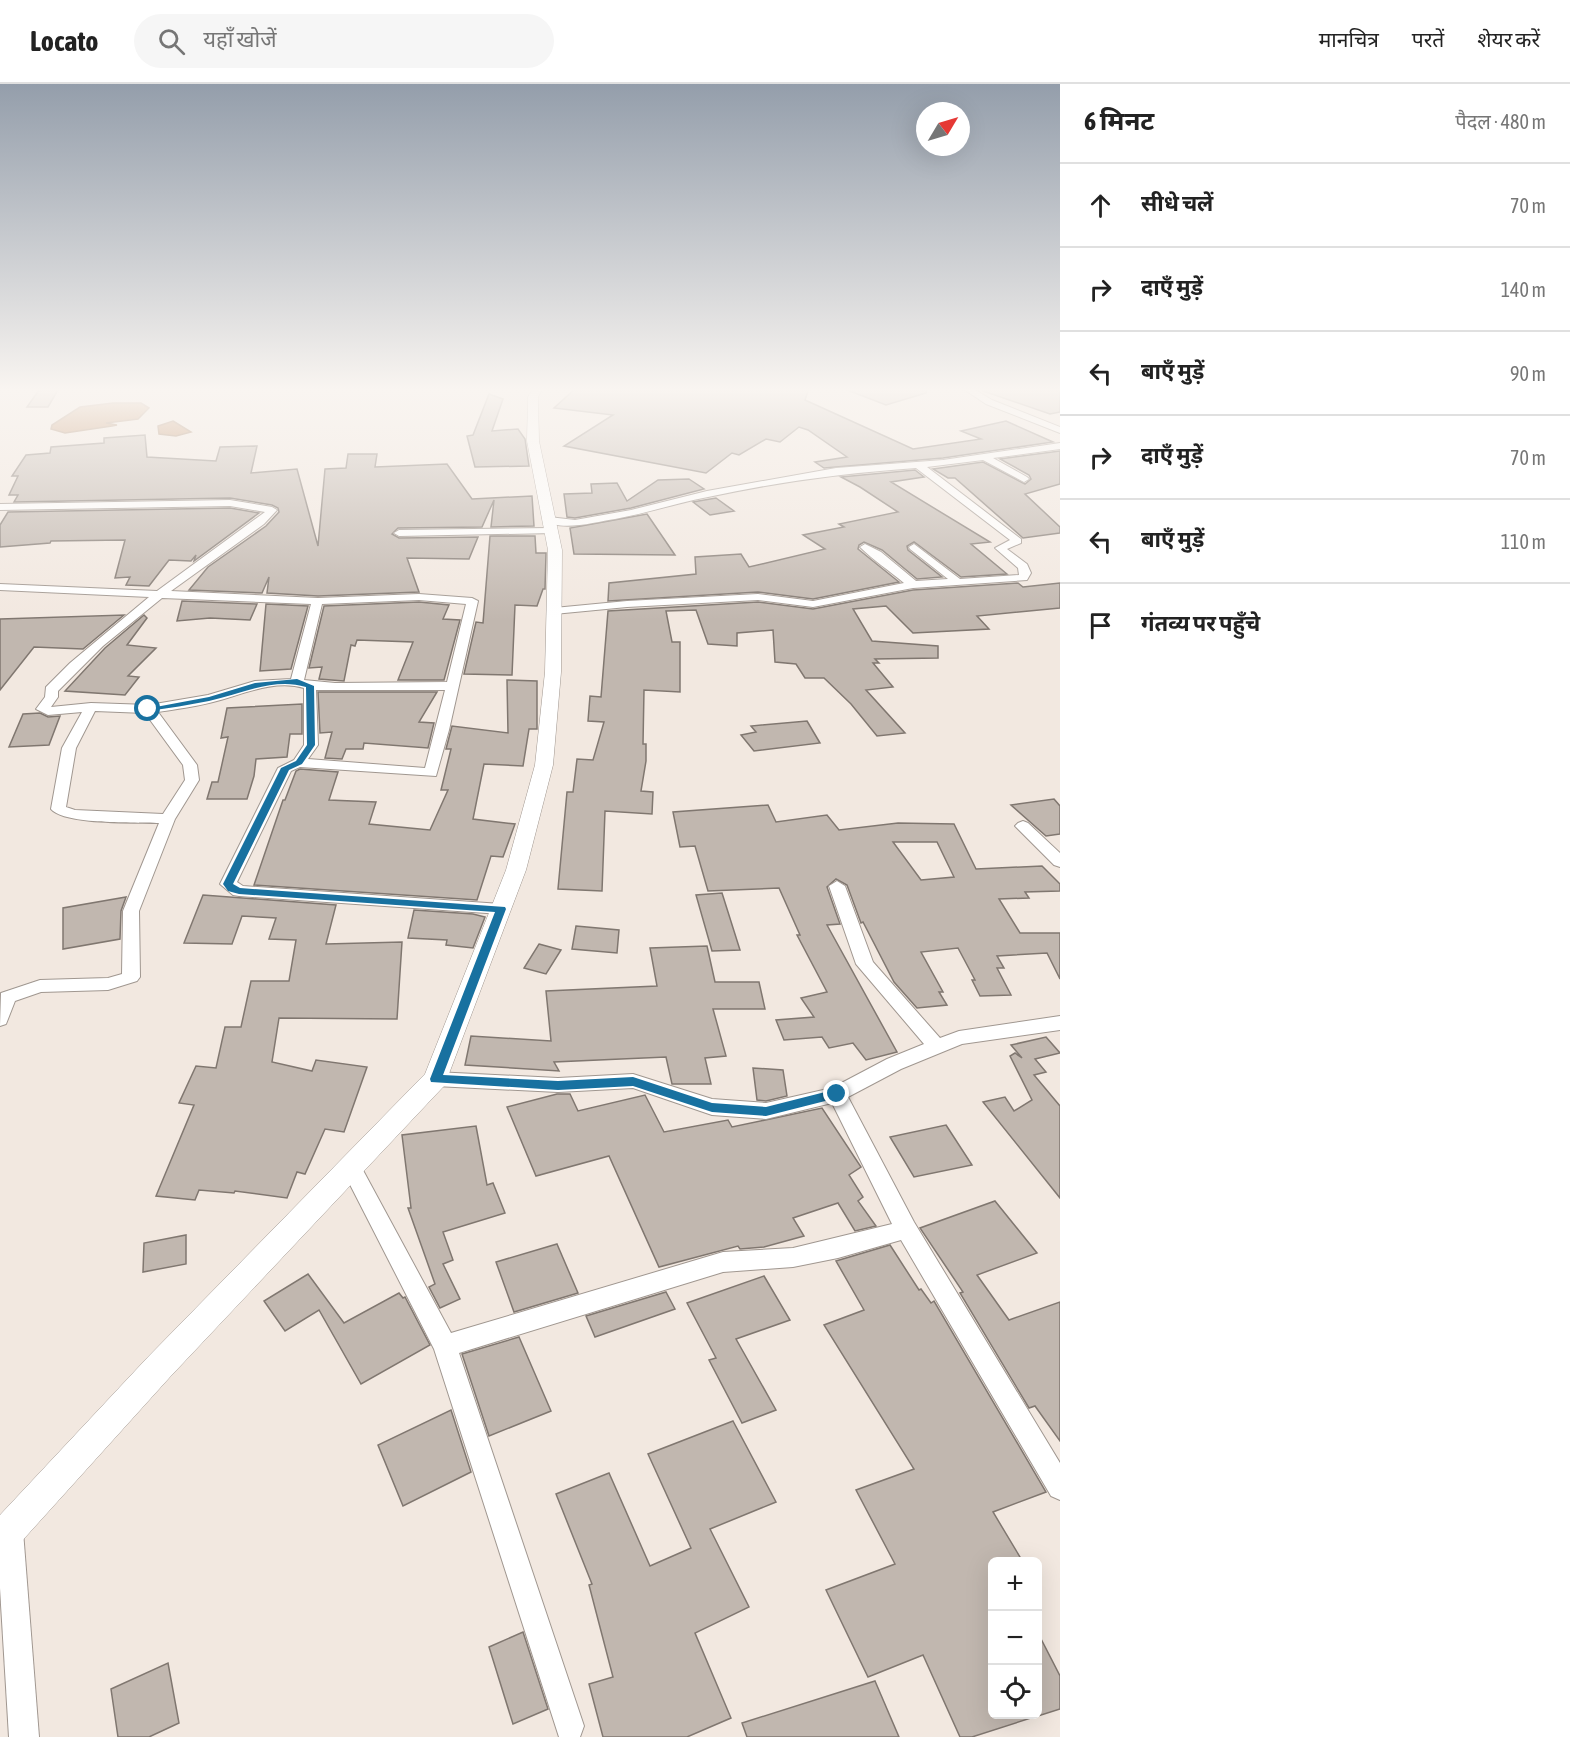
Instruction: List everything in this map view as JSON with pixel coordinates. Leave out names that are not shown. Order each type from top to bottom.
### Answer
[{"type":"street","points":[[24,1737],[5,1536],[159,1367],[435,1079],[516,870],[544,765],[553,672],[555,550],[538,465]]},
{"type":"street","points":[[399,533],[575,523],[631,513],[706,494],[815,474],[902,465]]},
{"type":"street","points":[[554,611],[627,604],[758,597],[813,604],[913,585],[1023,578],[1026,573],[1023,566],[1000,548],[1017,541],[918,465]]},
{"type":"street","points":[[998,465],[1023,479]]},
{"type":"street","points":[[0,507],[230,503],[272,510],[260,522],[157,595],[78,661],[51,690],[52,697],[43,709],[48,711],[91,707],[148,709],[210,699],[255,685],[452,686]]},
{"type":"street","points":[[865,547],[913,585]]},
{"type":"street","points":[[914,547],[959,583]]},
{"type":"street","points":[[0,587],[318,600],[419,597],[472,601],[452,686],[449,710],[431,773],[299,763],[285,768],[242,851],[239,864],[228,884],[239,891],[501,909]]},
{"type":"street","points":[[299,763],[311,745],[304,684],[310,618],[318,600]]},
{"type":"street","points":[[91,707],[69,747],[57,809],[74,814],[168,819]]},
{"type":"street","points":[[0,1019],[7,998],[40,986],[108,984],[131,977],[131,911],[168,819],[192,780],[190,765],[148,709]]},
{"type":"street","points":[[1023,826],[1060,862]]},
{"type":"street","points":[[837,886],[865,964],[938,1047]]},
{"type":"street","points":[[435,1079],[558,1085],[633,1082],[712,1107],[766,1111],[837,1094],[894,1064],[959,1038],[1060,1023]]},
{"type":"street","points":[[837,1094],[906,1229],[1060,1487]]},
{"type":"street","points":[[351,1167],[445,1346],[569,1726]]},
{"type":"street","points":[[445,1346],[723,1262],[759,1263],[834,1251],[906,1229]]},
{"type":"building","points":[[19,465],[253,465],[251,473],[297,469],[318,546],[325,469],[346,468],[346,465],[375,465],[375,467],[448,465],[472,499],[532,496],[534,526],[491,527],[494,500],[482,527],[398,528],[392,534],[399,538],[478,537],[469,559],[407,558],[419,592],[318,596],[267,593],[269,577],[262,593],[189,590],[208,567],[266,526],[279,512],[278,508],[230,498],[14,502],[18,495],[9,495],[18,476],[12,476]]},
{"type":"building","points":[[475,465],[529,466],[475,467]]},
{"type":"building","points":[[665,465],[716,465],[706,473]]},
{"type":"building","points":[[820,465],[858,465],[824,468]]},
{"type":"building","points":[[961,465],[989,465],[1025,484],[1031,479],[1029,475],[1011,465],[1060,465],[1060,484],[1025,494],[1060,527],[1060,533],[1023,538],[955,478],[948,478],[933,469]]},
{"type":"building","points":[[915,470],[924,477],[891,482],[990,542],[971,544],[1007,574],[961,577],[914,542],[907,546],[908,550],[942,577],[917,579],[882,550],[864,542],[859,545],[858,549],[899,582],[813,599],[758,592],[608,601],[609,583],[696,574],[695,557],[741,554],[749,567],[825,549],[803,535],[844,527],[839,524],[898,512],[841,477]]},
{"type":"building","points":[[689,479],[704,489],[631,508],[575,518],[567,517],[564,494],[592,493],[591,484],[617,483],[627,501],[658,480]]},
{"type":"building","points":[[716,498],[734,511],[710,515],[693,502]]},
{"type":"building","points":[[230,508],[259,513],[194,561],[196,555],[191,561],[169,560],[149,586],[126,585],[130,577],[115,578],[125,540],[51,541],[50,543],[0,547],[0,525],[8,512]]},
{"type":"building","points":[[647,514],[675,555],[574,554],[570,528]]},
{"type":"building","points":[[490,536],[535,536],[536,553],[546,553],[545,589],[543,589],[537,606],[515,605],[512,675],[464,674],[476,622],[483,623]]},
{"type":"building","points":[[1018,583],[1023,587],[1060,583],[1060,608],[977,616],[989,629],[913,633],[886,606],[853,609],[872,641],[938,646],[938,658],[875,659],[879,663],[873,663],[893,687],[866,690],[905,733],[877,736],[851,704],[824,678],[805,678],[796,664],[775,662],[773,630],[737,633],[737,646],[708,644],[696,610],[666,611],[672,642],[680,642],[680,692],[644,690],[643,744],[646,744],[646,761],[641,791],[653,792],[652,814],[605,811],[602,891],[558,889],[567,792],[573,792],[577,759],[593,760],[604,722],[588,721],[590,696],[601,697],[608,611],[758,602],[813,609],[913,590]]},
{"type":"building","points":[[182,601],[257,604],[250,620],[210,618],[177,621]]},
{"type":"building","points":[[419,602],[449,605],[443,619],[460,620],[444,680],[398,680],[413,642],[357,640],[355,646],[351,645],[344,681],[319,679],[322,667],[309,668],[324,606]]},
{"type":"building","points":[[266,604],[308,606],[291,669],[260,671]]},
{"type":"building","points":[[124,615],[83,649],[34,647],[0,690],[0,619]]},
{"type":"building","points":[[144,615],[147,618],[127,645],[156,648],[128,676],[139,677],[125,695],[65,691],[105,648]]},
{"type":"building","points":[[507,680],[537,681],[537,729],[529,729],[523,766],[484,764],[473,819],[515,824],[503,857],[491,856],[477,900],[254,885],[283,800],[285,800],[296,771],[300,769],[338,772],[329,800],[376,802],[369,824],[430,830],[448,790],[441,790],[451,749],[446,749],[452,726],[508,733]]},
{"type":"building","points":[[318,692],[437,692],[419,722],[434,723],[428,748],[364,743],[363,749],[346,749],[342,759],[325,758],[332,732],[320,733]]},
{"type":"building","points":[[302,704],[302,734],[290,734],[287,757],[256,759],[247,799],[207,799],[212,782],[218,782],[228,737],[221,738],[227,708]]},
{"type":"building","points":[[40,713],[48,717],[60,716],[49,745],[9,747],[23,714]]},
{"type":"building","points":[[807,721],[820,743],[754,751],[741,735],[756,732],[751,726]]},
{"type":"building","points":[[1054,799],[1060,806],[1060,834],[1046,836],[1011,805]]},
{"type":"building","points":[[768,805],[776,822],[827,815],[839,830],[898,823],[954,824],[976,869],[1042,866],[1060,884],[1060,891],[1025,892],[1029,898],[999,899],[1020,933],[1060,933],[1060,979],[1047,953],[997,956],[1004,968],[997,968],[1011,995],[980,996],[972,980],[975,980],[958,948],[921,952],[943,992],[939,992],[947,1005],[917,1008],[894,982],[863,922],[861,923],[847,885],[836,879],[827,887],[840,924],[827,925],[897,1052],[866,1060],[853,1043],[829,1048],[822,1037],[784,1040],[776,1020],[814,1017],[801,998],[827,992],[797,935],[800,935],[779,888],[708,891],[695,846],[680,847],[673,812]],"holes":[[[893,842],[937,842],[954,877],[921,880]]]},
{"type":"building","points":[[722,893],[740,950],[712,951],[696,895]]},
{"type":"building","points":[[203,895],[336,905],[326,944],[402,942],[397,1019],[279,1018],[272,1062],[312,1071],[316,1060],[367,1067],[344,1132],[325,1129],[305,1174],[297,1172],[287,1198],[235,1191],[234,1193],[199,1190],[195,1200],[156,1196],[194,1105],[179,1103],[196,1066],[216,1068],[225,1027],[241,1027],[251,981],[289,981],[296,940],[269,939],[276,918],[242,916],[232,944],[184,943]]},
{"type":"building","points":[[126,897],[121,911],[120,939],[63,949],[63,908]]},
{"type":"building","points":[[414,910],[473,914],[485,917],[473,948],[446,945],[447,940],[408,938]]},
{"type":"building","points":[[576,926],[619,930],[617,953],[572,949]]},
{"type":"building","points":[[539,944],[561,950],[546,974],[524,968]]},
{"type":"building","points":[[707,946],[715,982],[759,982],[765,1009],[713,1009],[726,1056],[705,1058],[711,1084],[672,1084],[666,1057],[554,1062],[559,1071],[465,1065],[471,1036],[551,1041],[546,991],[657,986],[650,948]]},
{"type":"building","points":[[1046,1037],[1060,1053],[1035,1059],[1046,1072],[1034,1075],[1060,1106],[1060,1198],[983,1102],[1005,1097],[1014,1111],[1032,1100],[1010,1056],[1015,1053],[1022,1058],[1011,1045]]},
{"type":"building","points":[[753,1068],[783,1070],[787,1096],[766,1101],[757,1100]]},
{"type":"building","points":[[557,1094],[570,1094],[578,1111],[645,1095],[664,1132],[728,1120],[732,1127],[822,1108],[861,1167],[849,1175],[863,1197],[858,1201],[876,1226],[855,1231],[838,1203],[793,1218],[804,1236],[764,1247],[740,1249],[738,1246],[659,1267],[609,1156],[536,1176],[507,1107]]},
{"type":"building","points":[[946,1125],[972,1165],[914,1177],[890,1137]]},
{"type":"building","points":[[476,1126],[487,1185],[493,1183],[505,1213],[443,1232],[453,1260],[443,1264],[460,1299],[440,1308],[429,1287],[435,1284],[408,1208],[411,1208],[402,1135]]},
{"type":"building","points":[[995,1201],[1037,1253],[977,1275],[1009,1320],[1060,1302],[1060,1441],[1035,1406],[1029,1408],[960,1293],[963,1292],[920,1228]]},
{"type":"building","points":[[186,1235],[186,1264],[143,1272],[144,1243]]},
{"type":"building","points":[[557,1244],[578,1293],[514,1312],[496,1262]]},
{"type":"building","points":[[890,1245],[919,1290],[921,1289],[931,1303],[934,1301],[1046,1492],[993,1512],[1020,1557],[988,1557],[988,1719],[1028,1719],[972,1737],[960,1737],[923,1655],[868,1677],[826,1590],[895,1564],[856,1490],[914,1469],[824,1325],[864,1310],[836,1261]]},
{"type":"building","points":[[308,1274],[344,1323],[399,1293],[403,1298],[405,1297],[430,1345],[361,1384],[319,1310],[285,1331],[264,1301]]},
{"type":"building","points":[[764,1276],[790,1320],[736,1339],[776,1410],[742,1423],[709,1360],[716,1358],[687,1303]]},
{"type":"building","points":[[666,1292],[675,1309],[595,1337],[586,1316]]},
{"type":"building","points":[[519,1337],[551,1411],[489,1436],[462,1354]]},
{"type":"building","points":[[451,1410],[471,1472],[403,1506],[378,1445]]},
{"type":"building","points":[[733,1421],[776,1502],[710,1529],[749,1607],[695,1633],[731,1718],[687,1737],[603,1737],[589,1684],[613,1677],[589,1585],[592,1584],[556,1494],[609,1473],[650,1566],[691,1548],[648,1454]]},
{"type":"building","points":[[523,1632],[548,1709],[513,1724],[489,1647]]},
{"type":"building","points":[[1042,1641],[1060,1676],[1060,1709],[1042,1715]]},
{"type":"building","points":[[168,1663],[179,1723],[149,1737],[118,1737],[111,1689]]},
{"type":"building","points":[[875,1681],[899,1737],[747,1737],[742,1723]]},
{"type":"route","points":[[148,709],[210,699],[255,685],[297,682],[310,686],[311,745],[299,763],[285,768],[251,838],[242,851],[239,864],[228,884],[232,888],[239,891],[501,909],[435,1079],[558,1085],[633,1082],[712,1107],[766,1111],[837,1094]]}]
